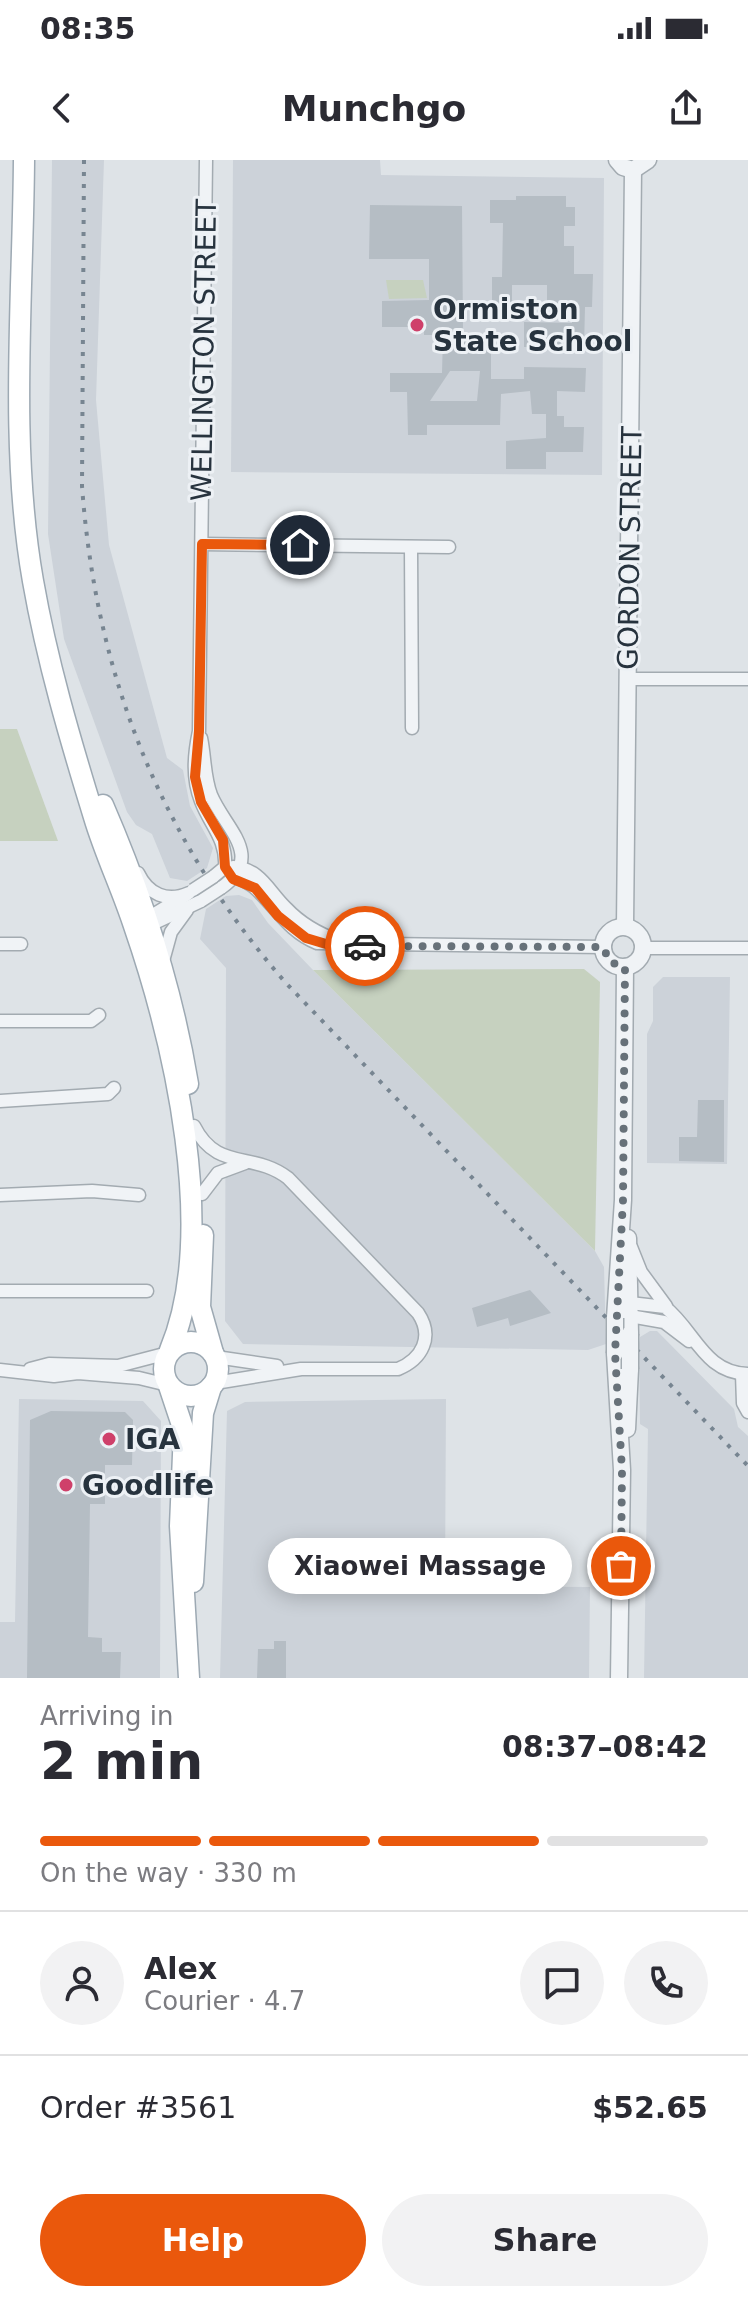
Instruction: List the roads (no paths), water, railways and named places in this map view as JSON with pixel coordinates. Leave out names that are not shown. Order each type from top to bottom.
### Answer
[{"type":"main road","points":[[24,160],[21,425],[32,578],[51,667],[94,819],[163,968],[177,1026],[202,1194],[200,1307],[219,1371],[203,1413],[199,1528],[188,1622]]},
{"type":"main road","points":[[73,744],[95,788],[144,923],[189,1166],[186,1286],[180,1324],[163,1369],[184,1431],[180,1526],[189,1678]]},
{"type":"main road","points":[[169,1352],[193,1344],[214,1355]]},
{"type":"main road","points":[[169,1385],[194,1394],[213,1385]]},
{"type":"street","name":"WELLINGTON STREET","points":[[206,160],[199,731],[195,777],[201,802],[223,840],[225,867]]},
{"type":"street","points":[[617,160],[623,167],[633,170],[648,160]]},
{"type":"street","name":"GORDON STREET","points":[[625,926],[633,170]]},
{"type":"street","points":[[202,544],[449,547]]},
{"type":"street","points":[[411,547],[412,728]]},
{"type":"street","points":[[629,679],[748,679]]},
{"type":"street","name":"WELLINGTON STREET","points":[[199,731],[211,795],[241,847],[237,873]]},
{"type":"street","points":[[95,788],[144,885],[153,893],[167,897],[191,891]]},
{"type":"street","points":[[144,923],[225,867],[263,880],[286,909],[308,927],[358,946],[603,947]]},
{"type":"street","points":[[144,923],[187,910],[221,888],[237,873]]},
{"type":"street","points":[[163,968],[171,932],[187,910]]},
{"type":"street","points":[[625,926],[641,936],[644,948],[636,963],[625,967],[610,962],[603,947],[611,930],[625,926]]},
{"type":"street","points":[[0,944],[21,944]]},
{"type":"street","points":[[644,948],[748,948]]},
{"type":"street","points":[[619,1678],[622,1470],[630,1369],[630,1334],[623,1312],[625,967]]},
{"type":"street","points":[[0,1021],[91,1021],[99,1015]]},
{"type":"street","points":[[0,1101],[108,1094],[114,1088]]},
{"type":"street","points":[[194,1126],[212,1152],[264,1165],[288,1178],[418,1313],[425,1326],[423,1348],[411,1363],[398,1369],[301,1369],[214,1355]]},
{"type":"street","points":[[202,1194],[218,1173],[248,1162]]},
{"type":"street","points":[[0,1195],[92,1191],[139,1195]]},
{"type":"street","points":[[623,1200],[629,1240],[641,1272],[695,1344],[717,1366],[745,1374],[743,1403],[748,1412]]},
{"type":"street","points":[[622,1470],[615,1353],[623,1312],[629,1240]]},
{"type":"street","points":[[0,1291],[147,1291]]},
{"type":"street","points":[[623,1312],[655,1303],[672,1312]]},
{"type":"street","points":[[623,1312],[664,1322],[695,1344]]},
{"type":"street","points":[[27,1370],[49,1364],[118,1366],[169,1352]]},
{"type":"street","points":[[213,1385],[301,1369]]},
{"type":"street","points":[[0,1370],[27,1370],[54,1376],[78,1373],[139,1378],[169,1385]]},
{"type":"railway","points":[[84,160],[82,486],[90,556],[102,623],[119,688],[142,751],[170,812],[241,927],[285,982],[748,1466]]},
{"type":"place","name":"Ormiston State School","points":[[417,325]]},
{"type":"place","name":"IGA","points":[[109,1439]]},
{"type":"place","name":"Goodlife","points":[[66,1485]]},
{"type":"place","name":"Xiaowei Massage","points":[[621,1566]]}]
